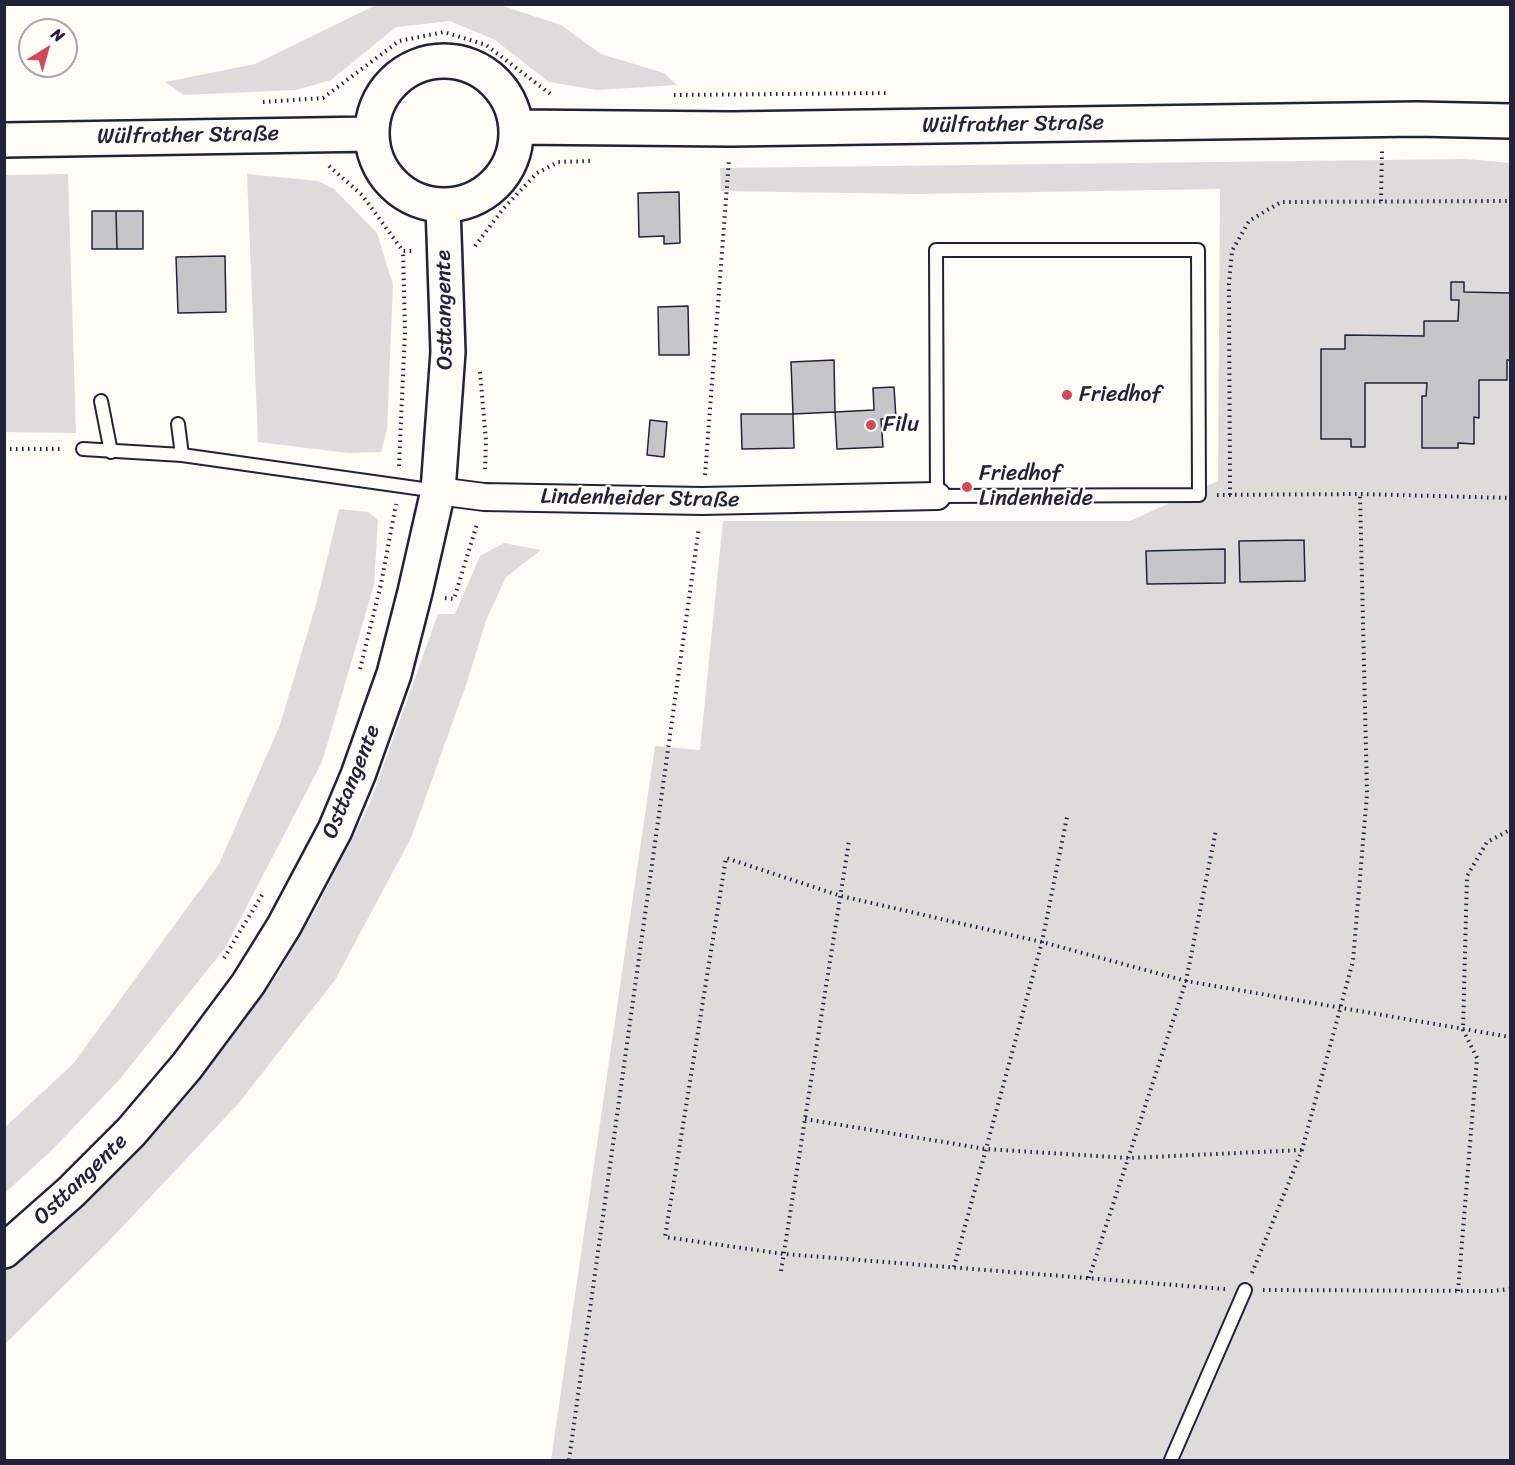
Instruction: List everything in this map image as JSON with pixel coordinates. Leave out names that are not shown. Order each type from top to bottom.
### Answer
[{"type":"main road","points":[[452,61],[476,68],[496,82],[510,103],[516,127],[514,151],[505,173],[488,191],[467,202],[443,206],[421,202],[402,192],[386,177],[376,157],[372,134],[375,111],[386,89],[404,72],[427,62],[452,61]]},
{"type":"main road","name":"Wülfrather Straße","points":[[516,127],[731,129],[1417,119],[1510,121]]},
{"type":"main road","name":"Wülfrather Straße","points":[[4,140],[372,134]]},
{"type":"main road","name":"Osttangente","points":[[4,1251],[70,1192],[131,1132],[187,1066],[248,984],[284,926],[334,830],[358,775],[394,674],[438,491],[448,352],[443,206]]},
{"type":"street","name":"Lindenheider Straße","points":[[438,491],[484,497],[702,501],[937,496]]},
{"type":"lane","points":[[937,496],[936,250],[1198,250],[1200,495]]},
{"type":"lane","points":[[101,401],[111,452]]},
{"type":"lane","points":[[178,424],[182,455]]},
{"type":"lane","name":"Lindenheider Straße","points":[[83,449],[182,455],[438,491]]},
{"type":"lane","name":"Lindenheider Straße","points":[[937,496],[1200,495]]},
{"type":"lane","points":[[1171,1461],[1245,1290]]},
{"type":"path","points":[[252,103],[323,98],[399,41],[444,32],[486,45],[554,97]]},
{"type":"path","points":[[667,95],[898,93]]},
{"type":"path","points":[[569,1461],[702,501],[731,129]]},
{"type":"path","points":[[1371,149],[1393,148]]},
{"type":"path","points":[[1381,201],[1383,149]]},
{"type":"path","points":[[477,257],[477,245],[503,209],[537,173],[558,162],[592,161]]},
{"type":"path","points":[[328,165],[362,195],[403,251],[405,331],[398,487],[381,584],[360,671]]},
{"type":"path","points":[[1230,495],[1229,284],[1232,251],[1249,221],[1281,202],[1510,201]]},
{"type":"path","points":[[403,251],[477,245]]},
{"type":"path","points":[[480,368],[486,441],[484,497]]},
{"type":"path","points":[[4,449],[83,449]]},
{"type":"path","points":[[1245,1290],[1302,1150],[1353,961],[1367,794],[1360,494]]},
{"type":"path","points":[[1200,495],[1360,494],[1510,498]]},
{"type":"path","points":[[954,1267],[1042,942],[1067,817]]},
{"type":"path","points":[[1089,1278],[1186,981],[1216,830]]},
{"type":"path","points":[[1458,1291],[1478,1058],[1463,1030],[1467,876],[1487,842],[1510,830]]},
{"type":"path","points":[[781,1271],[849,841]]},
{"type":"path","points":[[1510,1037],[1186,981],[1042,942],[841,896],[726,858],[665,1237],[784,1254],[1245,1290],[1458,1291],[1510,1288]]},
{"type":"path","points":[[219,966],[267,888]]},
{"type":"path","points":[[805,1119],[986,1149],[1129,1158],[1302,1150]]},
{"type":"shaded area","points":[[376,5],[500,5],[561,25],[601,54],[664,73],[677,85],[597,90],[549,82],[495,40],[450,21],[396,27],[331,80],[296,90],[184,95],[165,82],[255,64]]},
{"type":"shaded area","points":[[1466,159],[1510,163],[1510,1460],[551,1460],[655,746],[700,750],[723,521],[1130,521],[1218,481],[1220,189],[914,194],[721,191],[720,168]]},
{"type":"shaded area","points":[[68,174],[76,433],[5,432],[5,175]]},
{"type":"shaded area","points":[[247,174],[318,181],[334,189],[377,233],[393,285],[387,430],[381,452],[348,453],[258,442]]},
{"type":"shaded area","points":[[339,509],[368,512],[378,520],[374,585],[322,762],[225,948],[119,1080],[52,1150],[5,1193],[5,1127],[73,1064],[219,864],[280,725],[317,601]]},
{"type":"shaded area","points":[[504,543],[541,550],[506,577],[487,618],[466,685],[411,838],[335,980],[238,1104],[108,1242],[5,1344],[4,1273],[127,1163],[189,1094],[276,977],[317,907],[370,803],[438,614],[455,614],[480,556]]},
{"type":"building","points":[[679,192],[680,243],[664,244],[664,236],[639,237],[638,193]]},
{"type":"building","points":[[92,211],[116,211],[117,249],[92,249]]},
{"type":"building","points":[[116,211],[143,211],[143,249],[117,249]]},
{"type":"building","points":[[225,256],[226,312],[178,313],[176,257]]},
{"type":"building","points":[[1451,282],[1464,282],[1464,292],[1510,293],[1510,360],[1507,360],[1507,380],[1479,380],[1479,418],[1474,417],[1474,444],[1458,443],[1458,448],[1422,448],[1422,396],[1426,396],[1427,383],[1365,383],[1365,447],[1351,447],[1351,439],[1321,439],[1321,349],[1345,349],[1345,335],[1424,336],[1424,321],[1458,321],[1459,300],[1451,300]]},
{"type":"building","points":[[688,306],[689,355],[659,355],[658,307]]},
{"type":"building","points":[[834,360],[835,412],[793,414],[791,362]]},
{"type":"building","points":[[894,387],[896,419],[881,419],[883,447],[837,449],[835,412],[874,410],[873,388]]},
{"type":"building","points":[[741,414],[793,414],[794,448],[742,449]]},
{"type":"building","points":[[650,420],[667,422],[664,457],[647,455]]},
{"type":"building","points":[[1304,540],[1305,581],[1240,582],[1239,541]]},
{"type":"building","points":[[1225,549],[1225,583],[1147,584],[1146,551]]},
{"type":"place","name":"Friedhof","points":[[1067,395]]},
{"type":"place","name":"Filu","points":[[871,425]]},
{"type":"place","name":"Friedhof Lindenheide","points":[[967,487]]}]
